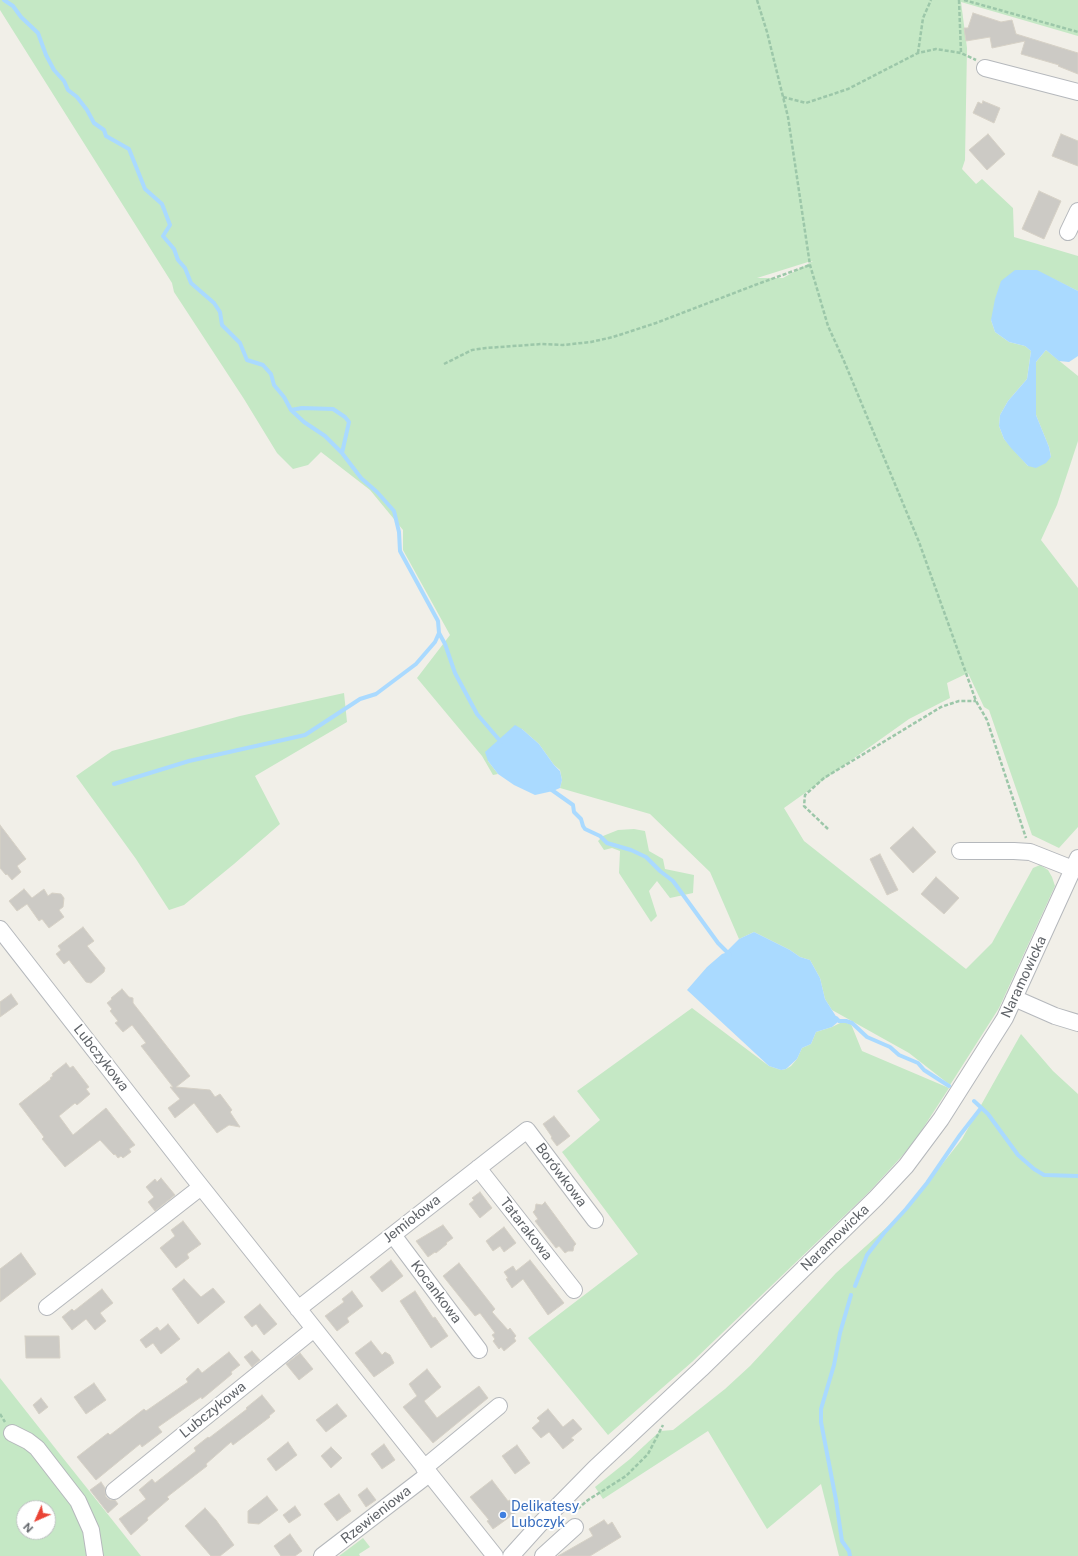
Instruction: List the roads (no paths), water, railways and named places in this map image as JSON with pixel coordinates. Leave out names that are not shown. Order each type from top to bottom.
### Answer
[{"type":"street","points":[[986,68],[1078,92]]},
{"type":"street","points":[[1068,232],[1078,211]]},
{"type":"street","points":[[960,851],[1030,852],[1075,864]]},
{"type":"street","name":"Naramowicka","points":[[511,1556],[595,1468],[707,1364],[897,1176],[928,1138],[1005,1018],[1075,864]]},
{"type":"street","name":"Lubczykowa","points":[[0,929],[201,1187],[496,1556]]},
{"type":"street","points":[[1014,998],[1078,1023]]},
{"type":"street","name":"Jemiołowa","points":[[298,1309],[527,1130]]},
{"type":"street","name":"Borówkowa","points":[[527,1130],[595,1220]]},
{"type":"street","name":"Tatarakowa","points":[[478,1168],[574,1290]]},
{"type":"street","points":[[47,1307],[201,1187]]},
{"type":"street","name":"Kocankowa","points":[[393,1235],[479,1350]]},
{"type":"street","name":"Lubczykowa","points":[[114,1491],[314,1329]]},
{"type":"street","points":[[427,1471],[499,1406]]},
{"type":"street","points":[[12,1433],[28,1441],[37,1448],[78,1501],[91,1530],[95,1556]]},
{"type":"street","name":"Rzewieniowa","points":[[322,1556],[427,1471]]},
{"type":"street","points":[[543,1556],[573,1521]]},
{"type":"water","points":[[1015,270],[1037,270],[1078,291],[1078,356],[1069,362],[1059,361],[1046,350],[1036,362],[1036,415],[1049,447],[1051,457],[1046,463],[1036,468],[1028,466],[1011,448],[1004,439],[999,426],[1000,415],[1008,401],[1027,379],[1031,351],[1025,346],[1009,342],[995,332],[991,320],[995,299],[1001,281]]},
{"type":"water","points":[[515,725],[522,729],[539,744],[560,771],[562,780],[560,788],[535,795],[514,785],[498,774],[488,761],[485,752]]},
{"type":"water","points":[[754,932],[790,950],[800,957],[810,960],[820,978],[825,999],[839,1021],[832,1027],[816,1032],[811,1044],[802,1048],[797,1059],[786,1069],[781,1070],[769,1066],[687,990],[707,967],[725,953],[739,939]]},
{"type":"waterway","points":[[4,0],[13,6],[21,17],[38,33],[46,55],[54,70],[64,81],[68,90],[77,97],[87,110],[94,123],[104,130],[106,136],[129,149],[145,189],[162,204],[170,225],[163,236],[174,249],[178,260],[185,268],[191,283],[214,303],[220,312],[222,325],[240,343],[247,360],[263,365],[271,374],[274,385],[284,397],[291,410],[304,422],[325,436],[342,453],[361,478],[377,492],[394,511],[399,532],[400,551],[438,621],[439,633],[445,644],[455,673],[477,714],[501,742]]},
{"type":"waterway","points":[[291,410],[302,408],[333,409],[345,417],[349,422],[342,453]]},
{"type":"waterway","points":[[114,784],[189,761],[305,735],[360,699],[376,694],[416,664],[435,642],[439,633]]},
{"type":"waterway","points":[[549,788],[573,805],[574,812],[581,819],[585,829],[600,836],[607,843],[631,850],[646,857],[673,881],[718,943],[730,955]]},
{"type":"waterway","points":[[836,1018],[839,1021],[852,1023],[867,1037],[890,1047],[899,1055],[918,1063],[924,1070],[949,1086]]},
{"type":"waterway","points":[[974,1101],[988,1114],[1018,1155],[1034,1169],[1044,1175],[1078,1176]]},
{"type":"waterway","points":[[855,1286],[867,1255],[927,1183],[960,1135],[981,1108]]},
{"type":"waterway","points":[[850,1556],[849,1551],[842,1541],[836,1500],[821,1422],[821,1409],[834,1365],[840,1333],[851,1295]]},
{"type":"place","name":"Delikatesy Lubczyk","points":[[503,1515]]}]
